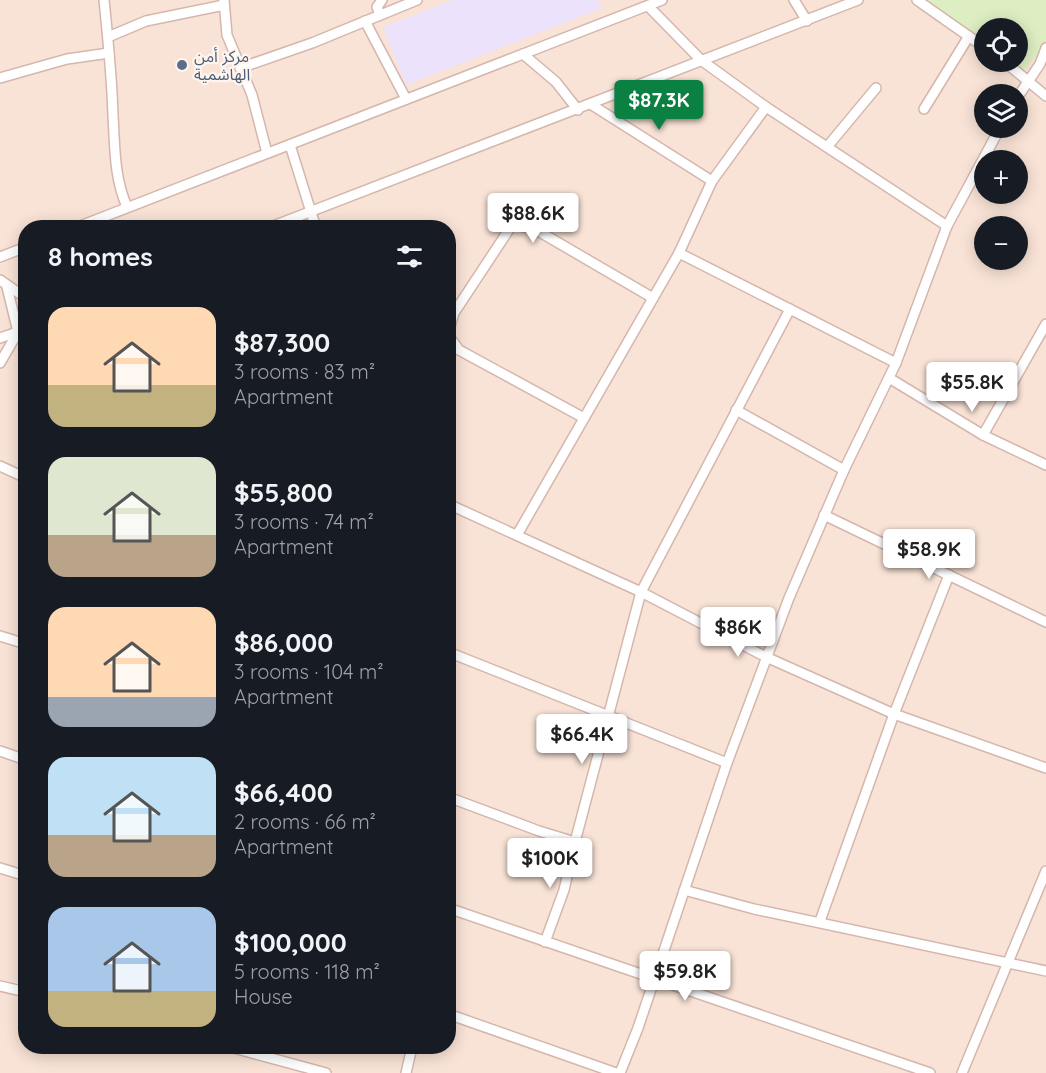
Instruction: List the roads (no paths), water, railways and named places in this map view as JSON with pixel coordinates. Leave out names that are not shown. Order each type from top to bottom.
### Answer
[{"type":"street","points":[[104,0],[113,148],[120,191],[127,207]]},
{"type":"street","points":[[380,15],[377,7],[382,0]]},
{"type":"street","points":[[240,68],[417,0]]},
{"type":"street","points":[[95,220],[662,0]]},
{"type":"street","points":[[794,0],[807,21]]},
{"type":"street","points":[[288,220],[592,105],[701,60],[858,0]]},
{"type":"street","points":[[917,0],[974,40]]},
{"type":"street","points":[[108,37],[146,21],[224,3],[227,35],[252,95],[267,153]]},
{"type":"street","points":[[648,6],[701,60],[765,107],[947,226]]},
{"type":"street","points":[[365,21],[406,99]]},
{"type":"street","points":[[924,109],[969,36]]},
{"type":"street","points":[[1026,84],[1043,63],[1046,48]]},
{"type":"street","points":[[0,78],[67,59],[109,53]]},
{"type":"street","points":[[523,54],[556,82],[578,110]]},
{"type":"street","points":[[1018,72],[1046,96]]},
{"type":"street","points":[[827,147],[876,88]]},
{"type":"street","points":[[592,105],[712,181]]},
{"type":"street","points":[[517,535],[679,253],[712,181],[765,107]]},
{"type":"street","points":[[456,1017],[618,1073],[655,978],[727,763],[766,657],[824,515],[896,363],[947,226],[995,138]]},
{"type":"street","points":[[290,145],[314,220]]},
{"type":"street","points":[[456,310],[512,225],[533,228],[654,298]]},
{"type":"street","points":[[0,257],[18,250]]},
{"type":"street","points":[[679,253],[896,363]]},
{"type":"street","points":[[3,283],[18,293]]},
{"type":"street","points":[[3,283],[18,320]]},
{"type":"street","points":[[545,942],[564,890],[641,592],[790,309]]},
{"type":"street","points":[[983,435],[1046,324]]},
{"type":"street","points":[[0,338],[18,331]]},
{"type":"street","points":[[0,363],[18,336]]},
{"type":"street","points":[[456,346],[459,350],[584,418]]},
{"type":"street","points":[[889,378],[983,435],[1046,465]]},
{"type":"street","points":[[736,410],[844,470]]},
{"type":"street","points":[[0,466],[18,474]]},
{"type":"street","points":[[456,508],[641,592],[766,657],[894,714],[1046,768]]},
{"type":"street","points":[[824,515],[1046,622]]},
{"type":"street","points":[[820,921],[894,714],[949,575]]},
{"type":"street","points":[[0,636],[18,642]]},
{"type":"street","points":[[456,655],[727,763]]},
{"type":"street","points":[[0,751],[18,757]]},
{"type":"street","points":[[456,800],[538,831],[575,842]]},
{"type":"street","points":[[0,868],[18,874]]},
{"type":"street","points":[[962,1073],[1046,871]]},
{"type":"street","points":[[684,890],[754,909],[820,921],[1046,971]]},
{"type":"street","points":[[456,911],[930,1073]]},
{"type":"street","points":[[0,986],[18,990]]},
{"type":"street","points":[[256,1054],[326,1073]]},
{"type":"street","points":[[406,1073],[410,1054]]},
{"type":"place","name":"مركز أمن الهاشمية","points":[[182,65]]}]
